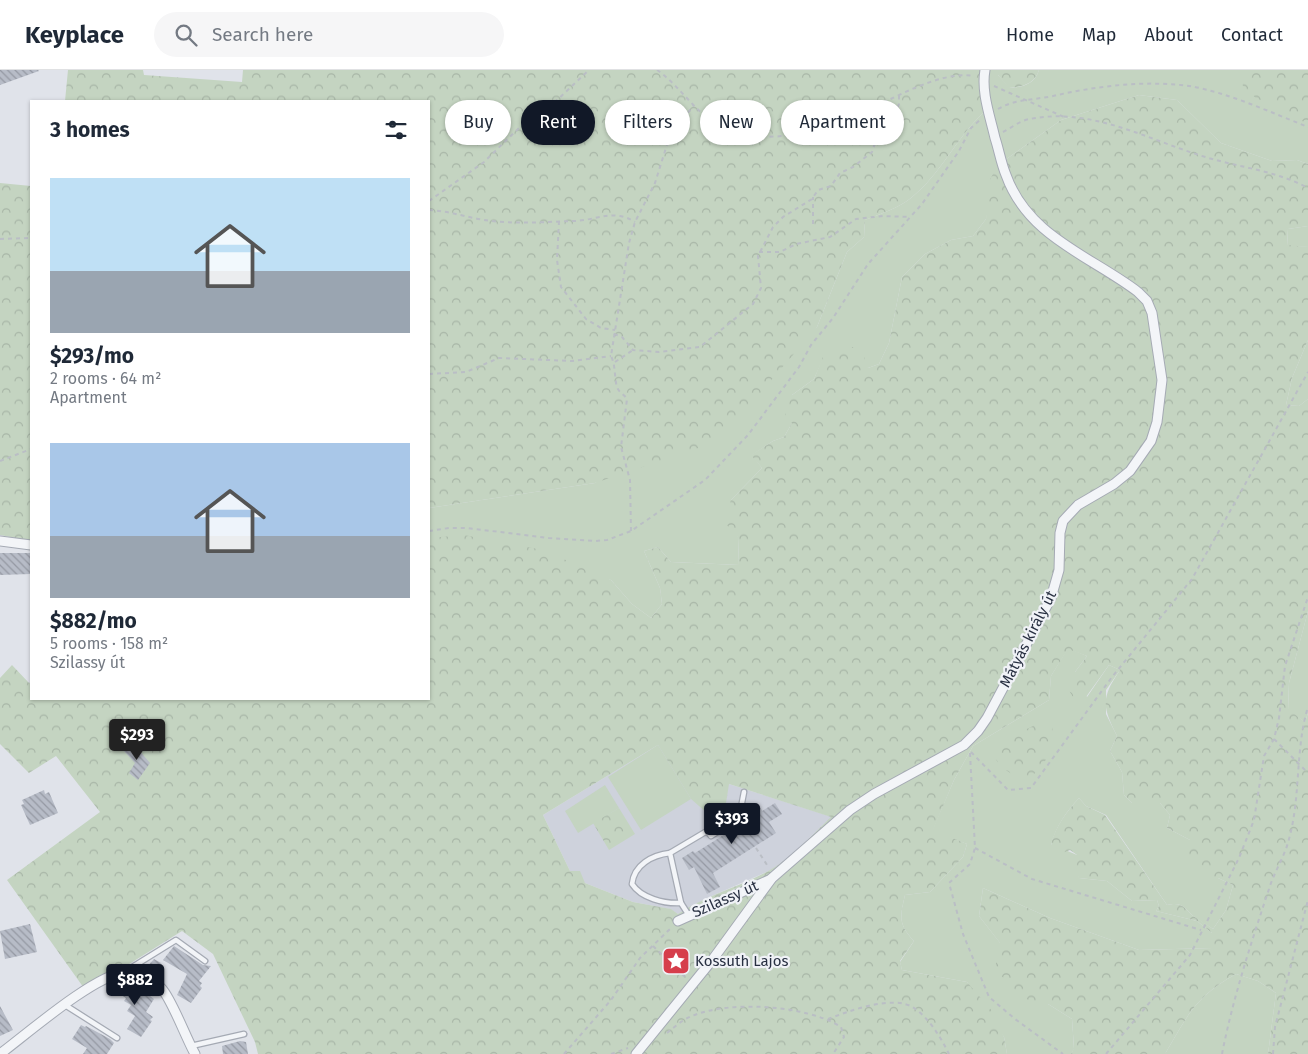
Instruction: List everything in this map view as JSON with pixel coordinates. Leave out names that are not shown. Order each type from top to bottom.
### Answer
[{"type":"street","name":"Mátyás király út","points":[[773,877],[850,810],[964,745],[978,732],[1012,674],[1051,598],[1059,570],[1060,533],[1063,521],[1078,505],[1114,484],[1130,471],[1151,441],[1158,422],[1162,380],[1152,313],[1147,301],[1127,284],[1048,234],[1032,218],[1006,176],[989,114],[984,80],[985,70]]},
{"type":"street","points":[[0,541],[30,545]]},
{"type":"street","name":"Szilassy út","points":[[678,920],[773,877]]},
{"type":"street","points":[[636,1054],[693,984],[773,877]]},
{"type":"street","points":[[0,1054],[65,1005],[103,980],[125,972],[139,973],[153,981],[163,990],[193,1050]]},
{"type":"lane","points":[[681,903],[673,904],[638,893],[632,884],[633,873],[645,862],[659,854],[670,854],[707,831],[711,836],[739,818],[744,792]]},
{"type":"lane","points":[[670,854],[681,903],[688,914]]},
{"type":"lane","points":[[125,972],[176,940],[205,961]]},
{"type":"lane","points":[[65,1005],[117,1038]]},
{"type":"lane","points":[[193,1050],[244,1034]]},
{"type":"path","points":[[430,200],[484,162],[516,130],[554,102],[589,70]]},
{"type":"path","points":[[657,70],[712,121],[728,131],[782,137],[853,117],[916,84]]},
{"type":"path","points":[[960,71],[1064,117]]},
{"type":"path","points":[[430,531],[467,528],[595,541],[607,540],[631,531],[705,480],[730,456],[799,367],[811,345],[833,318],[868,264],[928,196],[959,151],[971,128],[989,114],[1010,104],[1084,88],[1140,83],[1190,86],[1247,103],[1308,126]]},
{"type":"path","points":[[614,362],[633,350],[659,352],[698,348],[718,334],[753,304],[759,296],[761,288],[759,252],[779,220],[814,197],[818,190],[831,186],[840,173],[853,168],[872,152],[878,134],[893,120],[899,104],[900,94]]},
{"type":"path","points":[[631,531],[630,480],[621,446],[627,399],[617,388],[614,362],[611,356],[614,330],[629,243],[635,222],[655,183],[670,135],[694,104]]},
{"type":"path","points":[[995,136],[1028,119],[1064,117],[1109,123],[1200,156],[1293,180],[1308,188]]},
{"type":"path","points":[[813,224],[814,197]]},
{"type":"path","points":[[430,210],[454,212],[478,219],[503,222],[576,221],[618,214],[635,222]]},
{"type":"path","points":[[759,252],[780,252],[796,244],[830,237],[856,219],[883,216],[910,217]]},
{"type":"path","points":[[559,221],[557,260],[561,287],[586,319],[601,328],[614,330]]},
{"type":"path","points":[[0,239],[30,238]]},
{"type":"path","points":[[614,334],[622,337],[633,350]]},
{"type":"path","points":[[430,374],[466,372],[499,358],[573,360],[611,356]]},
{"type":"path","points":[[1063,1054],[1040,1035],[1015,1019],[990,997],[963,934],[949,883],[970,864],[975,848],[969,751],[1008,790],[1031,788],[1112,677],[1192,579],[1308,372]]},
{"type":"path","points":[[0,461],[30,450]]},
{"type":"path","points":[[1106,1054],[1190,955],[1250,831],[1264,756],[1274,739],[1282,704],[1285,666],[1308,596]]},
{"type":"path","points":[[1222,1054],[1230,1016],[1270,886],[1289,839],[1300,766],[1303,724],[1308,707]]},
{"type":"path","points":[[1302,738],[1308,737]]},
{"type":"path","points":[[1274,739],[1308,773]]},
{"type":"path","points":[[756,848],[773,877]]},
{"type":"path","points":[[975,848],[1032,879],[1201,930]]},
{"type":"path","points":[[1273,1054],[1275,1026],[1308,900]]},
{"type":"path","points":[[564,1054],[611,1000],[640,958],[678,920]]},
{"type":"path","points":[[653,946],[693,984]]},
{"type":"path","points":[[828,1019],[860,1008],[904,1004],[914,1008],[926,1020],[941,1038],[949,1054]]},
{"type":"path","points":[[691,1016],[714,1010],[757,1006],[828,1019],[841,1027],[844,1037],[833,1054]]},
{"type":"shaded area","points":[[658,745],[729,784],[832,817],[784,861],[771,870],[705,899],[678,914],[670,909],[633,902],[585,883],[570,871],[543,815]]},
{"type":"green space","points":[[68,70],[143,70],[144,75],[242,82],[243,70],[987,70],[984,112],[965,133],[931,178],[911,198],[901,205],[865,220],[864,237],[847,252],[817,327],[719,441],[595,483],[430,508],[430,100],[65,100]]},
{"type":"green space","points":[[987,70],[998,70],[998,75],[1010,88],[1028,84],[1035,79],[1039,70],[1308,70],[1308,164],[1297,160],[1272,161],[1221,143],[1177,100],[1139,95],[1061,120],[998,165],[986,219],[973,236],[951,240],[925,254],[902,277],[889,343],[879,364],[868,368],[826,352],[814,379],[792,395],[792,423],[784,437],[773,441],[752,455],[762,468],[731,500],[738,537],[739,565],[671,562],[658,547],[644,551],[660,588],[662,604],[651,618],[632,604],[611,580],[430,538],[430,508],[595,483],[817,327],[847,252],[864,237],[865,220],[901,205],[911,198],[931,178],[965,133],[984,112]]},
{"type":"green space","points":[[998,70],[1039,70],[1031,82],[1019,87],[1009,88],[998,75]]},
{"type":"green space","points":[[1241,70],[1308,70],[1308,123],[1296,119],[1271,103],[1257,99],[1243,87]]},
{"type":"green space","points":[[1139,95],[1177,100],[1221,143],[1272,161],[1297,160],[1308,164],[1308,226],[1288,229],[1287,245],[1308,247],[1308,340],[1292,378],[1286,405],[1299,406],[1308,399],[1308,611],[1289,683],[1288,709],[1305,722],[1308,713],[1308,1054],[1268,1054],[1276,993],[1258,981],[1236,974],[1222,982],[1194,1008],[1165,1054],[1071,1054],[1074,1048],[1072,1019],[1048,1004],[1036,1006],[1009,985],[995,968],[1000,943],[979,916],[983,888],[1050,918],[1139,950],[1212,948],[1212,933],[1197,921],[1156,911],[1159,906],[1157,900],[1132,901],[1107,881],[1079,878],[1074,866],[1077,855],[1070,850],[1057,855],[1051,843],[1053,836],[1062,819],[1079,798],[1086,806],[1105,815],[1167,905],[1176,904],[1184,907],[1194,917],[1213,929],[1226,910],[1233,885],[1218,878],[1210,880],[1206,874],[1208,866],[1196,865],[1188,853],[1190,840],[1167,828],[1170,815],[1160,803],[1132,803],[1124,795],[1122,772],[1110,751],[1117,736],[1106,709],[1109,688],[1120,670],[1109,665],[1086,697],[1079,700],[1073,697],[1068,689],[1075,672],[1087,656],[1068,649],[1051,676],[1049,700],[973,746],[954,780],[933,830],[967,844],[963,857],[930,892],[905,895],[901,915],[905,930],[914,941],[900,961],[902,970],[967,982],[992,1011],[1004,1037],[1007,1054],[258,1054],[255,1042],[213,954],[182,931],[86,991],[7,880],[100,812],[56,756],[29,773],[0,744],[0,678],[12,665],[30,682],[30,700],[430,700],[430,538],[464,535],[543,550],[611,580],[632,604],[651,618],[662,604],[660,588],[644,551],[658,547],[671,562],[739,565],[738,537],[723,521],[731,500],[762,468],[751,455],[773,441],[784,437],[792,423],[785,415],[792,395],[814,379],[825,352],[846,345],[862,350],[868,368],[879,364],[889,343],[902,277],[925,254],[951,240],[973,236],[986,219],[988,183],[998,165],[1061,120]],"holes":[[[658,745],[691,799],[707,813],[726,803],[729,784],[831,817],[787,859],[778,865],[759,876],[689,907],[678,914],[671,909],[633,902],[585,883],[580,871],[570,871],[543,815]]]},
{"type":"green space","points":[[0,183],[30,186],[30,541],[0,535]]},
{"type":"green space","points":[[1308,226],[1308,247],[1287,246],[1288,229]]},
{"type":"green space","points":[[1308,340],[1308,399],[1299,406],[1286,405],[1292,378]]},
{"type":"green space","points":[[1308,611],[1308,713],[1305,722],[1288,710],[1289,683]]},
{"type":"green space","points":[[1068,648],[1087,656],[1075,672],[1087,697],[1109,665],[1120,670],[1106,690],[1106,714],[1117,736],[1110,751],[1122,772],[1124,795],[1132,803],[1160,803],[1170,815],[1167,828],[1190,840],[1218,878],[1233,885],[1226,910],[1213,929],[1181,906],[1176,904],[1167,905],[1106,815],[1086,806],[1079,798],[1062,819],[1051,844],[1077,855],[1079,878],[1107,881],[1132,901],[1157,900],[1159,906],[1156,911],[1197,921],[1212,933],[1212,948],[1139,950],[1050,918],[983,888],[979,916],[1048,1004],[1072,1019],[1074,1049],[1071,1054],[1007,1054],[1004,1037],[967,982],[902,970],[900,962],[914,941],[905,930],[901,915],[905,895],[930,892],[963,857],[967,844],[932,831],[954,780],[973,746],[1049,700],[1051,676]]},
{"type":"green space","points":[[1039,723],[1052,727],[1052,744],[1047,757],[1041,767],[1029,777],[1023,778],[1011,774],[996,760],[993,749],[1000,742]]},
{"type":"green space","points":[[658,745],[691,799],[641,830],[608,777]]},
{"type":"green space","points":[[605,785],[619,808],[578,833],[565,811]]},
{"type":"green space","points":[[619,808],[635,834],[609,850],[593,823]]},
{"type":"green space","points":[[1236,974],[1258,981],[1276,993],[1268,1054],[1165,1054],[1194,1008],[1222,982]]},
{"type":"water","points":[[726,807],[731,815],[715,826],[710,818]]},
{"type":"building","points":[[0,70],[38,70],[39,71],[0,85]]},
{"type":"building","points":[[0,553],[30,553],[30,574],[0,575]]},
{"type":"building","points":[[131,741],[150,763],[138,780],[129,773],[135,763],[123,750]]},
{"type":"building","points":[[44,790],[45,794],[49,792],[58,813],[30,825],[21,805],[24,804],[22,800]]},
{"type":"building","points":[[775,803],[782,814],[769,822],[776,833],[713,873],[720,887],[707,894],[694,867],[689,870],[682,858],[693,851],[695,853],[746,821],[744,815],[759,805],[762,811]]},
{"type":"building","points":[[30,924],[37,952],[5,959],[0,931]]},
{"type":"building","points":[[174,946],[203,965],[211,966],[199,981],[202,983],[200,986],[202,988],[191,1003],[177,995],[187,974],[163,960]]},
{"type":"building","points":[[154,959],[161,963],[154,974],[145,969]]},
{"type":"building","points":[[120,980],[137,989],[138,987],[154,999],[146,1012],[153,1017],[150,1020],[152,1021],[141,1037],[127,1029],[135,1016],[127,1011],[131,1005],[124,1001],[126,998],[108,987],[110,983]]},
{"type":"building","points":[[0,1006],[13,1030],[0,1036]]},
{"type":"building","points":[[81,1025],[110,1039],[114,1043],[107,1054],[83,1054],[87,1048],[72,1039]]},
{"type":"building","points":[[240,1041],[246,1042],[248,1054],[223,1054],[222,1046]]},
{"type":"place","name":"Kossuth Lajos","points":[[676,961]]}]
